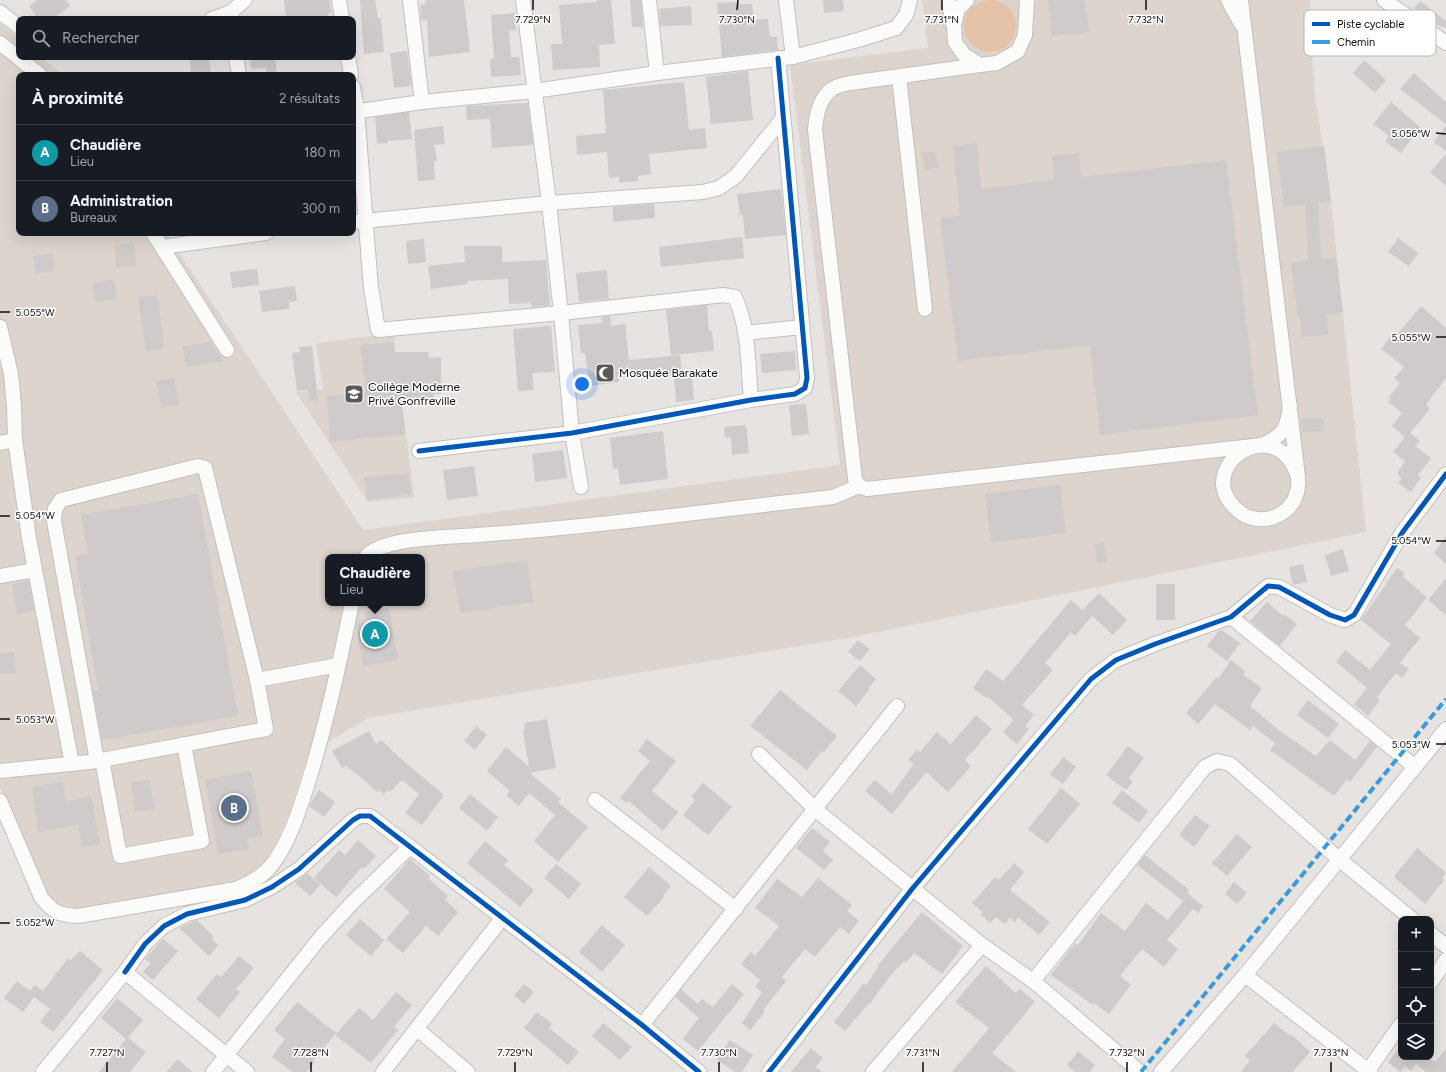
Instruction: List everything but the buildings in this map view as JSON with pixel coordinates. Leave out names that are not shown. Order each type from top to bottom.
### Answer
[{"type":"street","points":[[231,15],[246,0]]},
{"type":"street","points":[[339,0],[342,16]]},
{"type":"street","points":[[410,0],[422,102]]},
{"type":"street","points":[[523,0],[562,313],[572,432],[581,487]]},
{"type":"street","points":[[649,0],[657,73]]},
{"type":"street","points":[[786,0],[793,57]]},
{"type":"street","points":[[356,112],[422,102],[534,91],[657,73],[793,57],[858,40],[896,28],[906,15],[910,0]]},
{"type":"street","points":[[948,0],[954,25],[955,42],[950,70]]},
{"type":"street","points":[[954,25],[958,10],[967,0]]},
{"type":"street","points":[[859,486],[854,471],[815,130],[816,115],[822,100],[832,89],[850,83],[997,63],[1018,51],[1025,36],[1027,0]]},
{"type":"street","points":[[1228,0],[1244,31]]},
{"type":"street","points":[[1241,0],[1244,31],[1290,406],[1298,477],[1298,492],[1292,504],[1283,513],[1271,519],[1258,520],[1247,517],[1236,510],[1228,499],[1224,487],[1225,475],[1230,462],[1238,453],[1250,447],[1262,445],[1279,437],[1288,423],[1290,406]]},
{"type":"street","points":[[1384,0],[1398,10]]},
{"type":"street","points":[[0,12],[16,25]]},
{"type":"street","points":[[1436,37],[1446,44]]},
{"type":"street","points":[[955,42],[964,55],[980,65]]},
{"type":"street","points":[[0,43],[16,56]]},
{"type":"street","points":[[420,451],[572,432],[751,400],[795,394],[805,388],[807,378],[778,58]]},
{"type":"street","points":[[21,60],[36,72]]},
{"type":"street","points":[[236,60],[238,72]]},
{"type":"street","points":[[348,60],[350,72]]},
{"type":"street","points":[[899,77],[926,309]]},
{"type":"street","points":[[360,221],[549,203],[703,192],[719,188],[736,176],[783,118]]},
{"type":"street","points":[[356,134],[360,221],[378,330],[562,313],[723,295],[736,297],[740,308],[745,333],[751,400]]},
{"type":"street","points":[[155,236],[226,350]]},
{"type":"street","points":[[162,247],[244,236]]},
{"type":"street","points":[[0,327],[11,374],[15,440],[35,570],[72,764]]},
{"type":"street","points":[[745,333],[802,327]]},
{"type":"street","points":[[0,443],[15,440]]},
{"type":"street","points":[[369,554],[381,546],[426,538],[522,532],[833,497],[859,486],[867,489],[1262,445],[1275,447],[1286,454],[1294,464],[1298,477]]},
{"type":"street","points":[[0,771],[100,760],[184,744],[266,729],[258,680],[205,468],[198,466],[61,500],[55,509],[54,521],[100,760],[120,856],[202,841],[184,744]]},
{"type":"street","points":[[769,1072],[912,889],[1091,678],[1116,660],[1155,644],[1231,617],[1268,586],[1272,585],[1330,615],[1345,620],[1354,615],[1402,532],[1446,474]]},
{"type":"street","points":[[0,576],[35,570]]},
{"type":"street","points":[[0,801],[41,897],[51,909],[62,915],[78,916],[236,889],[259,878],[271,866],[284,846],[298,814],[322,737],[351,606]]},
{"type":"street","points":[[1231,617],[1415,767]]},
{"type":"street","points":[[258,680],[338,665]]},
{"type":"street","points":[[642,1025],[816,810],[897,706]]},
{"type":"street","points":[[1161,1072],[1245,975],[1446,729]]},
{"type":"street","points":[[759,754],[816,810],[982,945],[1032,981],[1140,1072]]},
{"type":"street","points":[[1032,981],[1205,767],[1217,761],[1230,764],[1340,860],[1408,916]]},
{"type":"street","points":[[596,800],[736,908]]},
{"type":"street","points":[[42,1072],[125,972],[145,944],[164,926],[187,914],[245,900],[272,887],[298,868],[353,820],[360,816],[370,816],[642,1025],[699,1072]]},
{"type":"street","points":[[213,1072],[320,938],[351,904],[410,847]]},
{"type":"street","points":[[383,1072],[503,917]]},
{"type":"street","points":[[1434,936],[1446,946]]},
{"type":"street","points":[[873,1072],[982,945]]},
{"type":"street","points":[[1434,978],[1446,960]]},
{"type":"street","points":[[125,972],[247,1072]]},
{"type":"street","points":[[1245,975],[1368,1071],[1398,1028]]},
{"type":"street","points":[[416,1029],[468,1072]]},
{"type":"shaded area","points":[[922,0],[1310,0],[1310,10],[1304,10],[1304,56],[1312,56],[1315,95],[1331,201],[1366,532],[853,637],[368,718],[308,754],[290,811],[277,842],[265,861],[254,873],[235,883],[78,908],[63,907],[53,901],[45,891],[0,787],[0,24],[16,37],[16,60],[44,60],[58,72],[16,72],[16,236],[168,236],[363,530],[840,465],[790,65],[928,48]]},
{"type":"shaded area","points":[[985,0],[995,0],[1009,7],[1016,21],[1016,31],[1009,45],[995,52],[985,52],[975,48],[968,41],[964,31],[964,21],[968,11],[975,4]]},
{"type":"shaded area","points":[[393,333],[414,497],[368,502],[296,392],[323,390],[316,343]]},
{"type":"marked path","points":[[1141,1072],[1446,699]]},
{"type":"cycle path","points":[[419,451],[572,433],[751,400],[795,394],[805,388],[807,378],[778,58]]},
{"type":"cycle path","points":[[769,1072],[912,889],[1091,679],[1116,660],[1155,644],[1231,617],[1268,586],[1279,587],[1330,615],[1345,620],[1354,615],[1402,533],[1446,474]]},
{"type":"cycle path","points":[[125,972],[145,944],[164,926],[187,914],[245,900],[272,887],[299,869],[353,820],[360,816],[370,816],[642,1025],[699,1072]]},
{"type":"place","name":"Mosquée Barakate","points":[[605,373]]},
{"type":"place","name":"Collège Moderne Privé Gonfreville","points":[[354,394]]},
{"type":"place","name":"Chaudière","points":[[375,634]]},
{"type":"place","name":"Administration","points":[[234,808]]}]
